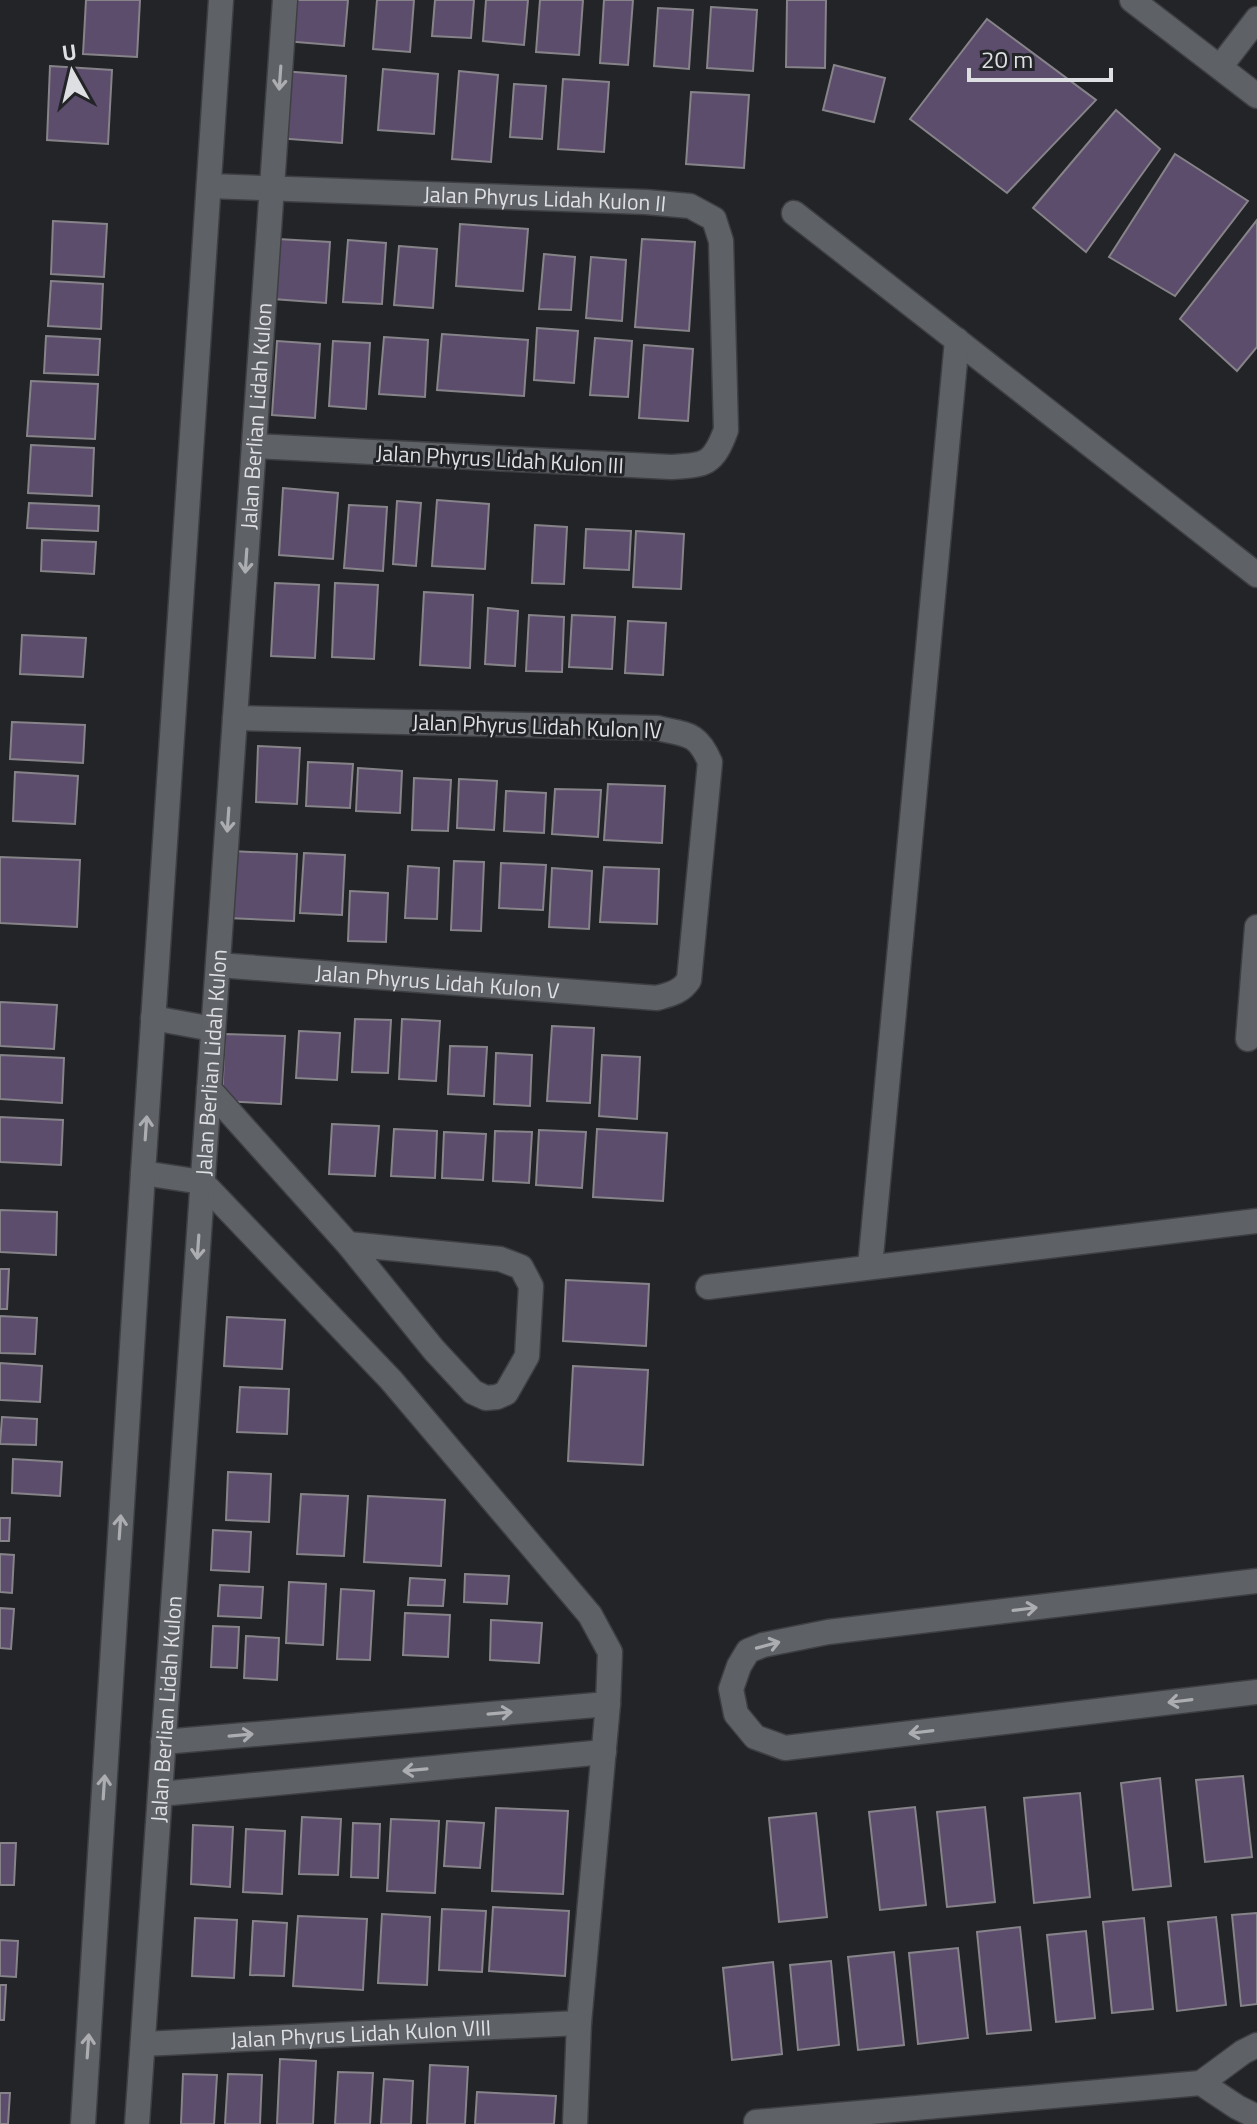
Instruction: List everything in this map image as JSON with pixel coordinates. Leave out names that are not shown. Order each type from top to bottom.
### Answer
[{"type":"street","points":[[83,2124],[221,0]]},
{"type":"street","name":"Jalan Berlian Lidah Kulon","points":[[137,2124],[285,0]]},
{"type":"street","points":[[1132,0],[1257,96]]},
{"type":"street","points":[[1220,67],[1257,19]]},
{"type":"street","name":"Jalan Phyrus Lidah Kulon II","points":[[209,186],[690,206],[714,219],[721,241],[726,430]]},
{"type":"street","points":[[794,213],[1257,575]]},
{"type":"street","points":[[870,1267],[957,340]]},
{"type":"street","name":"Jalan Phyrus Lidah Kulon III","points":[[254,446],[671,467],[708,461],[719,450],[726,430]]},
{"type":"street","name":"Jalan Phyrus Lidah Kulon IV","points":[[235,718],[657,728],[692,736],[704,747],[710,762],[689,980],[675,993],[657,998]]},
{"type":"street","points":[[1248,1039],[1257,927]]},
{"type":"street","name":"Jalan Phyrus Lidah Kulon V","points":[[218,965],[657,998]]},
{"type":"street","points":[[153,1018],[213,1029]]},
{"type":"street","points":[[209,1089],[348,1244],[434,1350],[473,1392],[486,1398],[506,1393],[527,1356],[531,1286],[521,1267],[500,1259],[348,1244]]},
{"type":"street","points":[[143,1173],[202,1182],[391,1380],[590,1615],[610,1652],[579,2023],[575,2124]]},
{"type":"street","points":[[708,1287],[1257,1221]]},
{"type":"street","points":[[1257,1581],[828,1632],[763,1645],[748,1651],[731,1689],[736,1714],[755,1737],[785,1748],[1257,1692]]},
{"type":"street","points":[[163,1742],[608,1704]]},
{"type":"street","points":[[160,1794],[604,1752]]},
{"type":"street","name":"Jalan Phyrus Lidah Kulon VIII","points":[[143,2044],[579,2023]]},
{"type":"street","points":[[756,2122],[1201,2083],[1257,2045]]},
{"type":"street","points":[[1201,2083],[1257,2117]]},
{"type":"building","points":[[86,0],[140,0],[137,57],[83,54]]},
{"type":"building","points":[[288,0],[348,0],[344,46],[285,41]]},
{"type":"building","points":[[377,0],[414,0],[410,52],[373,49]]},
{"type":"building","points":[[435,0],[474,0],[471,38],[432,36]]},
{"type":"building","points":[[486,0],[528,0],[524,45],[483,41]]},
{"type":"building","points":[[540,0],[583,0],[579,55],[536,52]]},
{"type":"building","points":[[604,0],[633,0],[628,65],[600,63]]},
{"type":"building","points":[[787,0],[826,0],[825,68],[786,67]]},
{"type":"building","points":[[711,7],[757,10],[753,71],[707,68]]},
{"type":"building","points":[[658,8],[693,10],[689,69],[654,66]]},
{"type":"building","points":[[987,19],[1096,100],[1007,193],[910,119]]},
{"type":"building","points":[[834,65],[885,78],[874,122],[823,110]]},
{"type":"building","points":[[50,66],[112,70],[108,144],[47,140]]},
{"type":"building","points":[[383,69],[438,74],[434,134],[378,130]]},
{"type":"building","points":[[282,71],[346,76],[342,143],[277,138]]},
{"type":"building","points":[[459,71],[498,75],[491,162],[452,159]]},
{"type":"building","points":[[563,79],[609,82],[604,152],[558,149]]},
{"type":"building","points":[[514,84],[546,86],[542,139],[510,137]]},
{"type":"building","points":[[691,92],[749,95],[744,168],[686,164]]},
{"type":"building","points":[[1116,110],[1160,149],[1086,252],[1033,208]]},
{"type":"building","points":[[1175,154],[1248,201],[1175,296],[1109,257]]},
{"type":"building","points":[[1257,220],[1257,347],[1237,371],[1180,319]]},
{"type":"building","points":[[53,221],[107,224],[104,277],[51,274]]},
{"type":"building","points":[[460,224],[528,229],[523,291],[456,286]]},
{"type":"building","points":[[278,239],[330,242],[326,303],[273,299]]},
{"type":"building","points":[[642,239],[695,242],[689,331],[635,327]]},
{"type":"building","points":[[348,240],[386,243],[382,304],[343,302]]},
{"type":"building","points":[[399,246],[437,249],[433,308],[394,305]]},
{"type":"building","points":[[544,254],[575,257],[571,310],[539,309]]},
{"type":"building","points":[[591,257],[626,260],[622,321],[586,318]]},
{"type":"building","points":[[51,281],[103,284],[101,329],[48,326]]},
{"type":"building","points":[[537,328],[578,331],[574,383],[534,380]]},
{"type":"building","points":[[442,334],[528,340],[524,396],[437,390]]},
{"type":"building","points":[[46,336],[100,339],[98,375],[44,373]]},
{"type":"building","points":[[384,337],[428,340],[425,397],[379,394]]},
{"type":"building","points":[[595,338],[632,341],[628,397],[590,395]]},
{"type":"building","points":[[277,341],[320,344],[315,418],[272,415]]},
{"type":"building","points":[[333,341],[370,343],[366,409],[329,406]]},
{"type":"building","points":[[644,345],[693,349],[688,421],[639,418]]},
{"type":"building","points":[[31,381],[98,384],[95,439],[27,436]]},
{"type":"building","points":[[31,445],[94,448],[92,496],[28,493]]},
{"type":"building","points":[[283,488],[338,493],[333,559],[279,555]]},
{"type":"building","points":[[437,500],[489,504],[485,569],[432,566]]},
{"type":"building","points":[[397,501],[421,503],[416,566],[393,564]]},
{"type":"building","points":[[29,503],[99,506],[98,531],[27,528]]},
{"type":"building","points":[[349,505],[387,507],[383,571],[344,568]]},
{"type":"building","points":[[535,525],[567,527],[564,584],[532,583]]},
{"type":"building","points":[[586,529],[631,531],[629,570],[584,568]]},
{"type":"building","points":[[636,531],[684,534],[681,589],[633,587]]},
{"type":"building","points":[[42,540],[96,542],[94,574],[41,571]]},
{"type":"building","points":[[275,583],[319,585],[315,658],[271,656]]},
{"type":"building","points":[[335,583],[378,585],[374,659],[332,657]]},
{"type":"building","points":[[424,592],[473,595],[470,668],[420,665]]},
{"type":"building","points":[[488,608],[518,611],[515,666],[485,664]]},
{"type":"building","points":[[529,615],[564,617],[562,672],[526,671]]},
{"type":"building","points":[[572,615],[615,617],[612,669],[569,667]]},
{"type":"building","points":[[628,621],[666,623],[663,675],[625,673]]},
{"type":"building","points":[[22,635],[86,638],[83,677],[20,674]]},
{"type":"building","points":[[12,722],[85,725],[83,763],[10,759]]},
{"type":"building","points":[[258,746],[300,748],[297,804],[256,802]]},
{"type":"building","points":[[308,762],[353,764],[350,808],[306,806]]},
{"type":"building","points":[[358,768],[402,771],[400,813],[356,811]]},
{"type":"building","points":[[15,772],[78,776],[75,824],[13,821]]},
{"type":"building","points":[[414,778],[451,780],[448,831],[412,830]]},
{"type":"building","points":[[459,779],[497,781],[494,830],[457,828]]},
{"type":"building","points":[[608,784],[665,786],[662,843],[604,840]]},
{"type":"building","points":[[555,789],[601,790],[598,837],[552,834]]},
{"type":"building","points":[[506,791],[546,793],[544,833],[504,831]]},
{"type":"building","points":[[231,851],[297,854],[294,921],[227,918]]},
{"type":"building","points":[[304,853],[345,855],[342,915],[300,913]]},
{"type":"building","points":[[0,857],[80,860],[77,927],[0,923]]},
{"type":"building","points":[[454,861],[484,862],[481,931],[451,930]]},
{"type":"building","points":[[501,863],[546,865],[543,910],[499,908]]},
{"type":"building","points":[[408,866],[439,868],[437,919],[405,918]]},
{"type":"building","points":[[604,867],[659,869],[657,924],[600,922]]},
{"type":"building","points":[[552,868],[592,871],[589,929],[549,927]]},
{"type":"building","points":[[350,891],[388,893],[386,942],[348,941]]},
{"type":"building","points":[[0,1002],[57,1005],[54,1049],[0,1046]]},
{"type":"building","points":[[355,1019],[391,1020],[388,1073],[352,1072]]},
{"type":"building","points":[[402,1019],[440,1021],[436,1081],[399,1079]]},
{"type":"building","points":[[552,1026],[594,1028],[590,1103],[547,1101]]},
{"type":"building","points":[[299,1031],[340,1033],[337,1080],[296,1078]]},
{"type":"building","points":[[225,1034],[285,1036],[281,1104],[222,1101]]},
{"type":"building","points":[[450,1046],[487,1047],[484,1096],[448,1094]]},
{"type":"building","points":[[496,1053],[532,1055],[530,1106],[494,1104]]},
{"type":"building","points":[[0,1055],[64,1058],[62,1103],[0,1099]]},
{"type":"building","points":[[602,1055],[640,1057],[637,1119],[599,1116]]},
{"type":"building","points":[[0,1117],[63,1120],[61,1165],[0,1162]]},
{"type":"building","points":[[332,1124],[379,1126],[375,1176],[329,1174]]},
{"type":"building","points":[[394,1129],[437,1131],[435,1178],[391,1176]]},
{"type":"building","points":[[597,1129],[667,1133],[663,1201],[593,1197]]},
{"type":"building","points":[[539,1130],[586,1132],[582,1188],[536,1185]]},
{"type":"building","points":[[495,1131],[532,1132],[529,1183],[493,1181]]},
{"type":"building","points":[[444,1132],[486,1134],[483,1180],[442,1178]]},
{"type":"building","points":[[0,1210],[57,1212],[56,1255],[0,1252]]},
{"type":"building","points":[[0,1269],[9,1269],[7,1309],[0,1309]]},
{"type":"building","points":[[566,1280],[649,1284],[646,1346],[563,1341]]},
{"type":"building","points":[[0,1316],[37,1318],[35,1354],[0,1353]]},
{"type":"building","points":[[227,1317],[285,1320],[282,1369],[224,1366]]},
{"type":"building","points":[[0,1363],[42,1366],[40,1402],[0,1400]]},
{"type":"building","points":[[573,1366],[648,1370],[643,1465],[568,1461]]},
{"type":"building","points":[[240,1387],[289,1389],[287,1434],[237,1432]]},
{"type":"building","points":[[2,1417],[37,1419],[36,1445],[0,1444]]},
{"type":"building","points":[[13,1459],[62,1462],[60,1496],[12,1493]]},
{"type":"building","points":[[228,1472],[271,1474],[269,1522],[226,1520]]},
{"type":"building","points":[[301,1494],[348,1496],[344,1556],[297,1554]]},
{"type":"building","points":[[368,1496],[445,1500],[441,1566],[364,1562]]},
{"type":"building","points":[[0,1518],[10,1518],[9,1541],[0,1541]]},
{"type":"building","points":[[213,1530],[251,1532],[249,1572],[211,1570]]},
{"type":"building","points":[[0,1554],[14,1555],[12,1593],[0,1592]]},
{"type":"building","points":[[465,1574],[509,1576],[507,1604],[464,1602]]},
{"type":"building","points":[[410,1578],[445,1580],[443,1606],[408,1605]]},
{"type":"building","points":[[289,1582],[326,1584],[323,1645],[286,1643]]},
{"type":"building","points":[[220,1585],[263,1587],[261,1618],[218,1616]]},
{"type":"building","points":[[341,1589],[374,1591],[370,1660],[337,1659]]},
{"type":"building","points":[[0,1608],[14,1609],[11,1649],[0,1648]]},
{"type":"building","points":[[405,1613],[450,1615],[448,1657],[403,1655]]},
{"type":"building","points":[[491,1620],[542,1623],[539,1663],[490,1660]]},
{"type":"building","points":[[213,1626],[239,1627],[237,1668],[211,1667]]},
{"type":"building","points":[[246,1636],[279,1638],[277,1680],[244,1678]]},
{"type":"building","points":[[1243,1776],[1252,1857],[1205,1862],[1196,1780]]},
{"type":"building","points":[[1160,1778],[1171,1886],[1133,1890],[1121,1783]]},
{"type":"building","points":[[1080,1793],[1090,1897],[1034,1903],[1024,1798]]},
{"type":"building","points":[[915,1807],[926,1905],[880,1910],[869,1812]]},
{"type":"building","points":[[985,1807],[995,1902],[947,1907],[937,1812]]},
{"type":"building","points":[[496,1808],[568,1811],[563,1894],[492,1891]]},
{"type":"building","points":[[816,1813],[827,1917],[779,1922],[769,1818]]},
{"type":"building","points":[[302,1817],[341,1819],[338,1875],[299,1874]]},
{"type":"building","points":[[391,1819],[439,1821],[435,1893],[387,1891]]},
{"type":"building","points":[[447,1821],[484,1823],[480,1868],[444,1866]]},
{"type":"building","points":[[353,1823],[380,1824],[378,1878],[351,1877]]},
{"type":"building","points":[[193,1825],[233,1827],[230,1887],[191,1884]]},
{"type":"building","points":[[246,1829],[285,1831],[282,1894],[243,1892]]},
{"type":"building","points":[[0,1843],[16,1843],[14,1885],[0,1885]]},
{"type":"building","points":[[493,1907],[569,1911],[565,1976],[489,1971]]},
{"type":"building","points":[[442,1909],[486,1911],[482,1972],[439,1970]]},
{"type":"building","points":[[1257,1913],[1257,2004],[1241,2006],[1232,1915]]},
{"type":"building","points":[[382,1914],[430,1917],[427,1985],[378,1983]]},
{"type":"building","points":[[298,1916],[367,1919],[363,1990],[293,1986]]},
{"type":"building","points":[[1216,1917],[1226,2005],[1177,2011],[1168,1922]]},
{"type":"building","points":[[195,1918],[237,1920],[234,1978],[192,1976]]},
{"type":"building","points":[[1144,1918],[1153,2009],[1112,2013],[1103,1922]]},
{"type":"building","points":[[253,1921],[287,1923],[284,1976],[250,1975]]},
{"type":"building","points":[[1020,1927],[1031,2030],[987,2034],[977,1932]]},
{"type":"building","points":[[1086,1931],[1095,2018],[1056,2022],[1047,1935]]},
{"type":"building","points":[[0,1940],[18,1941],[16,1977],[0,1976]]},
{"type":"building","points":[[958,1948],[968,2038],[918,2044],[909,1953]]},
{"type":"building","points":[[894,1952],[904,2045],[858,2050],[848,1957]]},
{"type":"building","points":[[831,1961],[839,2045],[798,2050],[790,1965]]},
{"type":"building","points":[[773,1962],[782,2054],[732,2060],[723,1968]]},
{"type":"building","points":[[0,1985],[6,1985],[4,2020],[0,2020]]},
{"type":"building","points":[[280,2059],[316,2061],[313,2124],[277,2124]]},
{"type":"building","points":[[430,2065],[468,2067],[465,2124],[427,2124]]},
{"type":"building","points":[[338,2072],[373,2073],[370,2124],[335,2124]]},
{"type":"building","points":[[183,2074],[217,2075],[214,2124],[181,2124]]},
{"type":"building","points":[[228,2074],[262,2075],[260,2124],[225,2124]]},
{"type":"building","points":[[384,2079],[413,2081],[411,2124],[381,2124]]},
{"type":"building","points":[[477,2092],[556,2096],[554,2124],[475,2124]]},
{"type":"building","points":[[0,2093],[10,2093],[8,2124],[0,2124]]}]
